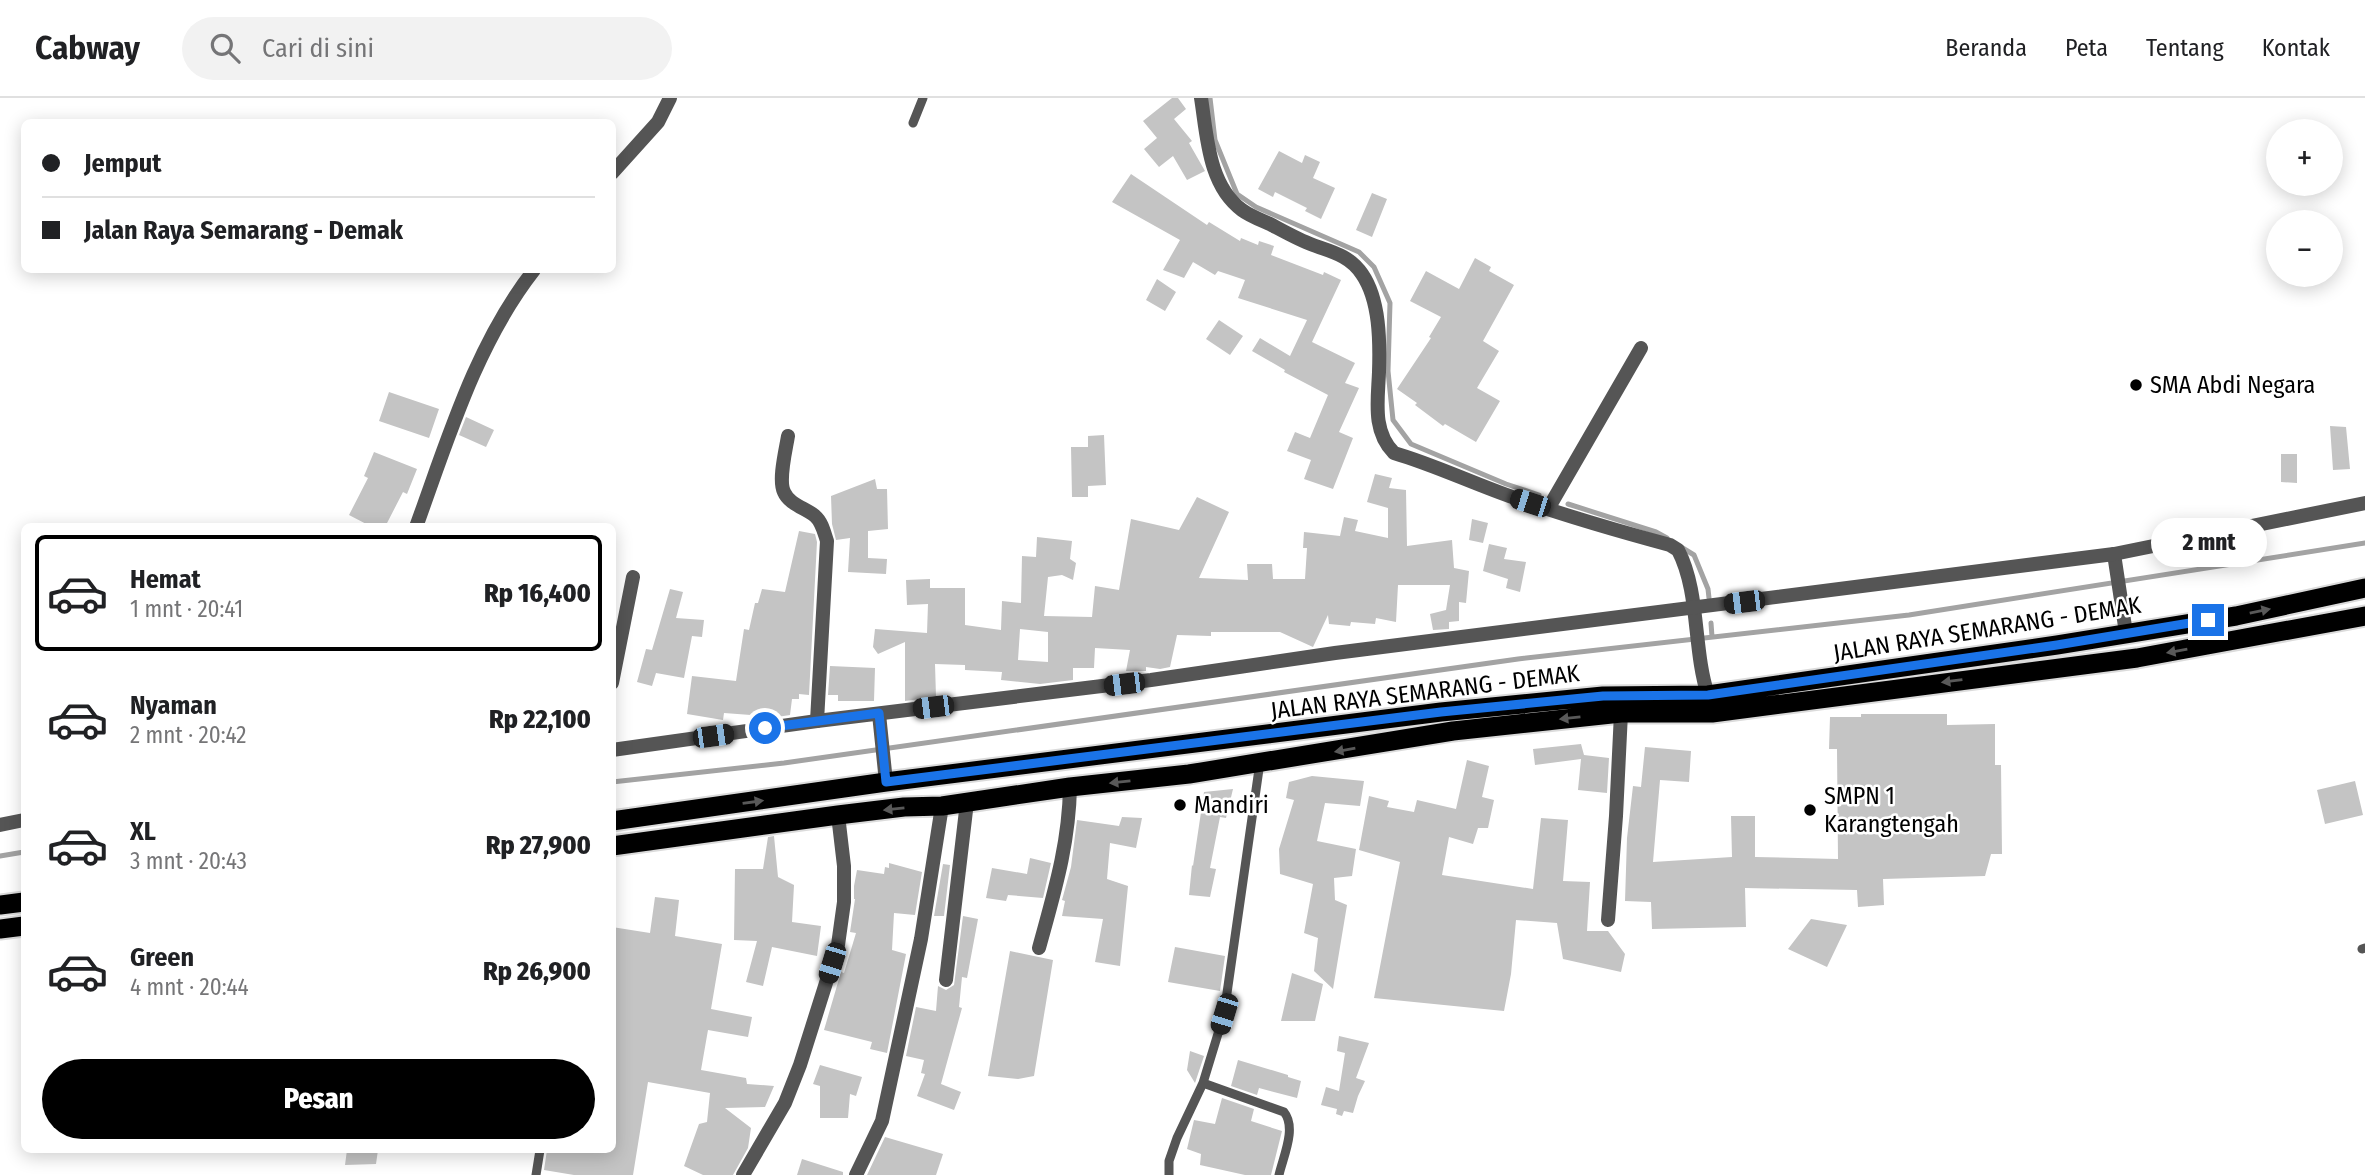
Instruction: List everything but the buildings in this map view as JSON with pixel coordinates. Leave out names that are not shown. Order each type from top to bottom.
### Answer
[{"type":"highway","name":"JALAN RAYA SEMARANG - DEMAK","points":[[616,820],[886,778],[1441,712],[1705,686],[2057,645],[2236,616],[2365,588]]},
{"type":"highway","name":"JALAN RAYA SEMARANG - DEMAK","points":[[616,845],[838,815],[904,807],[942,806],[1070,787],[1189,774],[1453,731],[1622,713],[1712,713],[2137,658],[2365,616]]},
{"type":"highway","points":[[706,808],[709,833]]},
{"type":"highway","points":[[0,905],[21,902]]},
{"type":"highway","points":[[0,929],[21,926]]},
{"type":"street","points":[[616,169],[658,122],[670,98]]},
{"type":"street","points":[[1201,98],[1211,161],[1220,181],[1242,210],[1305,242],[1350,259],[1363,275],[1373,299],[1378,331],[1377,417],[1390,449],[1394,453],[1432,464],[1512,497],[1599,526],[1671,545],[1678,550],[1682,556],[1694,609],[1705,686]]},
{"type":"street","points":[[418,523],[476,368],[502,316],[532,273]]},
{"type":"street","points":[[1548,509],[1641,348]]},
{"type":"street","points":[[788,436],[782,482],[784,492],[790,500],[817,517],[827,541],[817,721]]},
{"type":"street","points":[[616,749],[817,721],[880,718],[1347,652],[2115,559],[2365,503]]},
{"type":"street","points":[[2115,559],[2126,633]]},
{"type":"street","points":[[616,663],[633,577]]},
{"type":"street","points":[[1608,920],[1622,713]]},
{"type":"street","points":[[880,718],[886,778]]},
{"type":"street","points":[[1039,948],[1062,865],[1070,821],[1070,787]]},
{"type":"street","points":[[946,980],[967,803]]},
{"type":"street","points":[[856,1175],[882,1121],[921,939],[942,806]]},
{"type":"street","points":[[743,1175],[785,1103],[800,1065],[838,945],[844,902],[844,866],[838,815]]},
{"type":"street","points":[[0,825],[21,821]]},
{"type":"lane","points":[[913,123],[923,98]]},
{"type":"lane","points":[[1169,1175],[1169,1161],[1203,1083],[1224,1014],[1261,761]]},
{"type":"lane","points":[[1203,1083],[1284,1112],[1290,1119],[1290,1131],[1279,1175]]},
{"type":"lane","points":[[536,1175],[540,1153]]},
{"type":"waterway","points":[[1210,98],[1215,140],[1237,194],[1256,207],[1359,252],[1374,267],[1390,303],[1388,371],[1393,420],[1411,444],[1539,495]]},
{"type":"waterway","points":[[1568,504],[1656,532],[1667,538]]},
{"type":"waterway","points":[[616,782],[784,763],[1518,659],[1909,615],[2365,543]]},
{"type":"waterway","points":[[1681,547],[1694,555],[1709,598]]},
{"type":"waterway","points":[[1711,623],[1712,637]]},
{"type":"waterway","points":[[0,856],[21,852]]},
{"type":"place","name":"SMA Abdi Negara","points":[[2136,385]]},
{"type":"place","name":"Mandiri","points":[[1180,805]]},
{"type":"place","name":"SMPN 1 Karangtengah","points":[[1810,810]]},
{"type":"route","points":[[765,728],[879,713],[886,782],[1441,712],[1603,696],[1708,695],[2057,645],[2208,620]]}]
